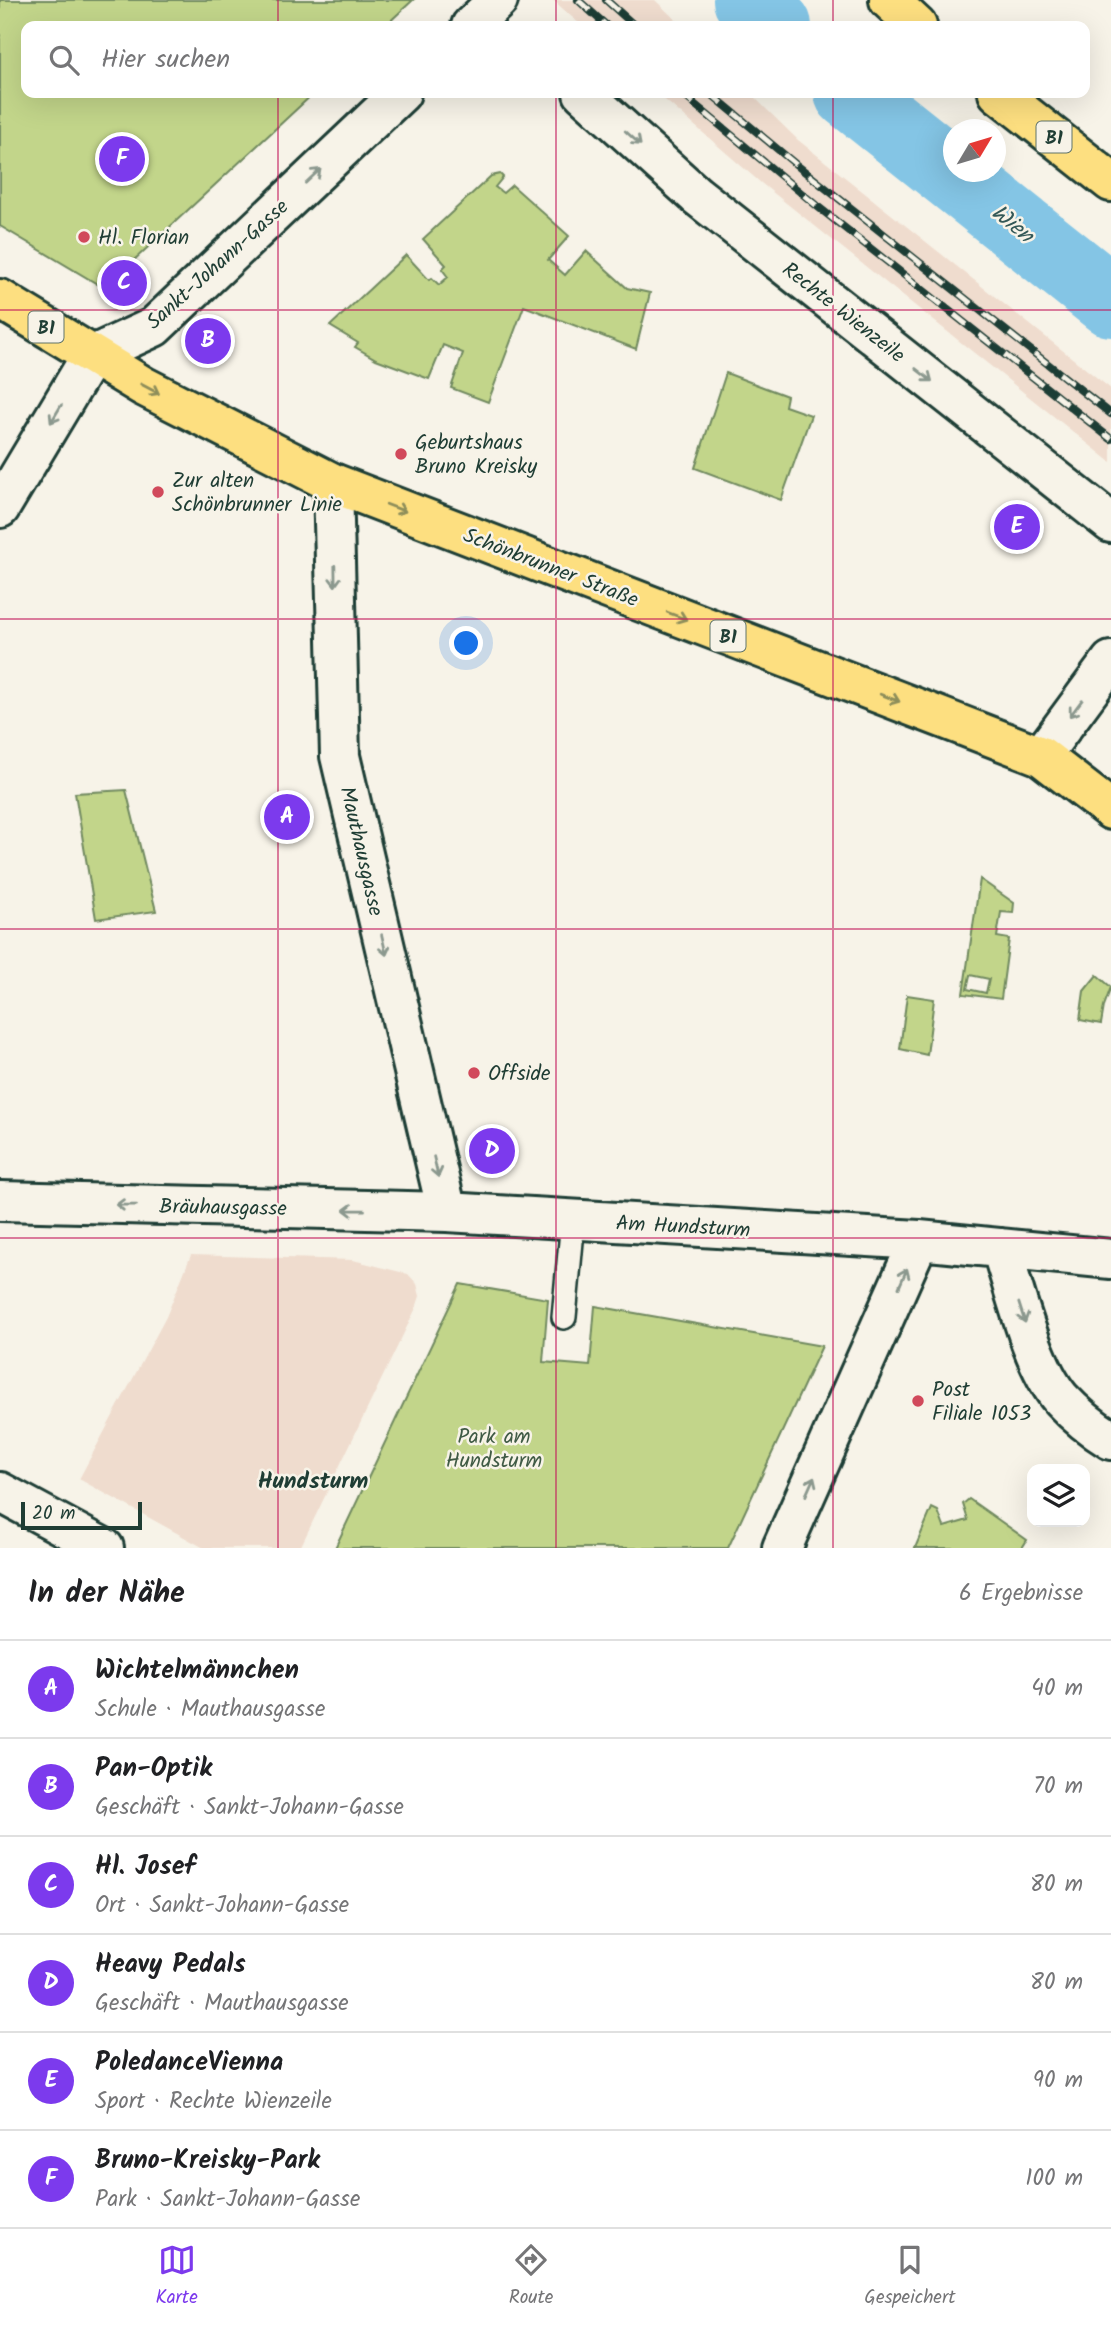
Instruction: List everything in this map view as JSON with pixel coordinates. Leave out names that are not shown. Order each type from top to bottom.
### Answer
[{"type":"main road","points":[[889,0],[912,21]]},
{"type":"main road","name":"B1","points":[[1004,98],[1111,182]]},
{"type":"main road","name":"Schönbrunner Straße","points":[[0,299],[143,386],[333,483],[1041,756],[1111,810]]},
{"type":"street","name":"Sankt-Johann-Gasse","points":[[91,356],[154,327],[396,98]]},
{"type":"street","name":"Rechte Wienzeile","points":[[589,98],[696,195],[1111,523]]},
{"type":"street","points":[[0,509],[91,356]]},
{"type":"street","name":"Mauthausgasse","points":[[333,483],[340,756],[447,1213]]},
{"type":"street","points":[[1041,756],[1111,661]]},
{"type":"street","name":"Bräuhausgasse","points":[[0,1201],[447,1213]]},
{"type":"street","name":"Am Hundsturm","points":[[447,1213],[919,1240],[1111,1259]]},
{"type":"street","points":[[782,1548],[919,1240]]},
{"type":"street","points":[[1001,1248],[1030,1338],[1045,1373],[1060,1398],[1111,1440]]},
{"type":"street","points":[[0,1492],[104,1548]]},
{"type":"lane","points":[[564,1317],[573,1220]]},
{"type":"shaded area","points":[[553,0],[655,0],[677,21],[576,21]]},
{"type":"shaded area","points":[[663,98],[755,98],[798,140],[1111,389],[1111,462],[761,183]]},
{"type":"shaded area","points":[[191,1255],[353,1260],[408,1274],[417,1284],[420,1296],[416,1308],[300,1548],[204,1548],[79,1479],[166,1317]]},
{"type":"green space","points":[[0,0],[413,0],[390,21],[21,21],[21,98],[309,98],[104,288],[0,226]]},
{"type":"green space","points":[[500,174],[503,177],[495,187],[503,193],[512,185],[569,236],[548,260],[565,275],[586,251],[627,288],[650,293],[636,349],[524,306],[488,402],[451,388],[463,353],[443,345],[429,379],[376,359],[355,347],[358,343],[330,326],[406,255],[429,280],[432,278],[439,285],[448,277],[442,269],[446,265],[423,239],[491,176]]},
{"type":"green space","points":[[726,373],[787,396],[785,406],[811,415],[781,500],[695,468]]},
{"type":"green space","points":[[126,790],[156,911],[96,919],[75,793]]},
{"type":"green space","points":[[980,879],[1014,903],[1013,913],[1001,912],[997,937],[1009,939],[1001,999],[963,994]],"holes":[[[970,975],[989,979],[986,993],[967,989]]]},
{"type":"green space","points":[[1097,975],[1111,987],[1101,1024],[1080,1020],[1084,991]]},
{"type":"green space","points":[[907,995],[934,999],[927,1055],[900,1049]]},
{"type":"green space","name":"Park am Hundsturm","points":[[460,1284],[548,1299],[543,1362],[590,1366],[595,1306],[822,1346],[728,1548],[335,1548]]},
{"type":"green space","points":[[969,1499],[1027,1540],[1022,1548],[915,1548],[932,1508],[938,1511],[944,1527],[968,1520],[963,1504]]},
{"type":"waterway","name":"Wien","points":[[749,0],[771,21]]},
{"type":"waterway","name":"Wien","points":[[856,98],[1111,301]]},
{"type":"railway","points":[[578,0],[601,21]]},
{"type":"railway","points":[[606,0],[629,21]]},
{"type":"railway","points":[[687,98],[817,206],[1111,439]]},
{"type":"railway","points":[[716,98],[1111,414]]},
{"type":"place","name":"Bruno-Kreisky-Park","points":[[122,159]]},
{"type":"place","name":"Hl. Florian","points":[[84,237]]},
{"type":"place","name":"Hl. Josef","points":[[124,283]]},
{"type":"place","name":"Pan-Optik","points":[[208,341]]},
{"type":"place","name":"Geburtshaus Bruno Kreisky","points":[[401,454]]},
{"type":"place","name":"Zur alten Schönbrunner Linie","points":[[158,492]]},
{"type":"place","name":"PoledanceVienna","points":[[1017,527]]},
{"type":"place","name":"Wichtelmännchen","points":[[287,817]]},
{"type":"place","name":"Offside","points":[[474,1073]]},
{"type":"place","name":"Heavy Pedals","points":[[492,1151]]},
{"type":"place","name":"Post Filiale 1053","points":[[918,1401]]},
{"type":"district","name":"Hundsturm","points":[[313,1480]]}]
